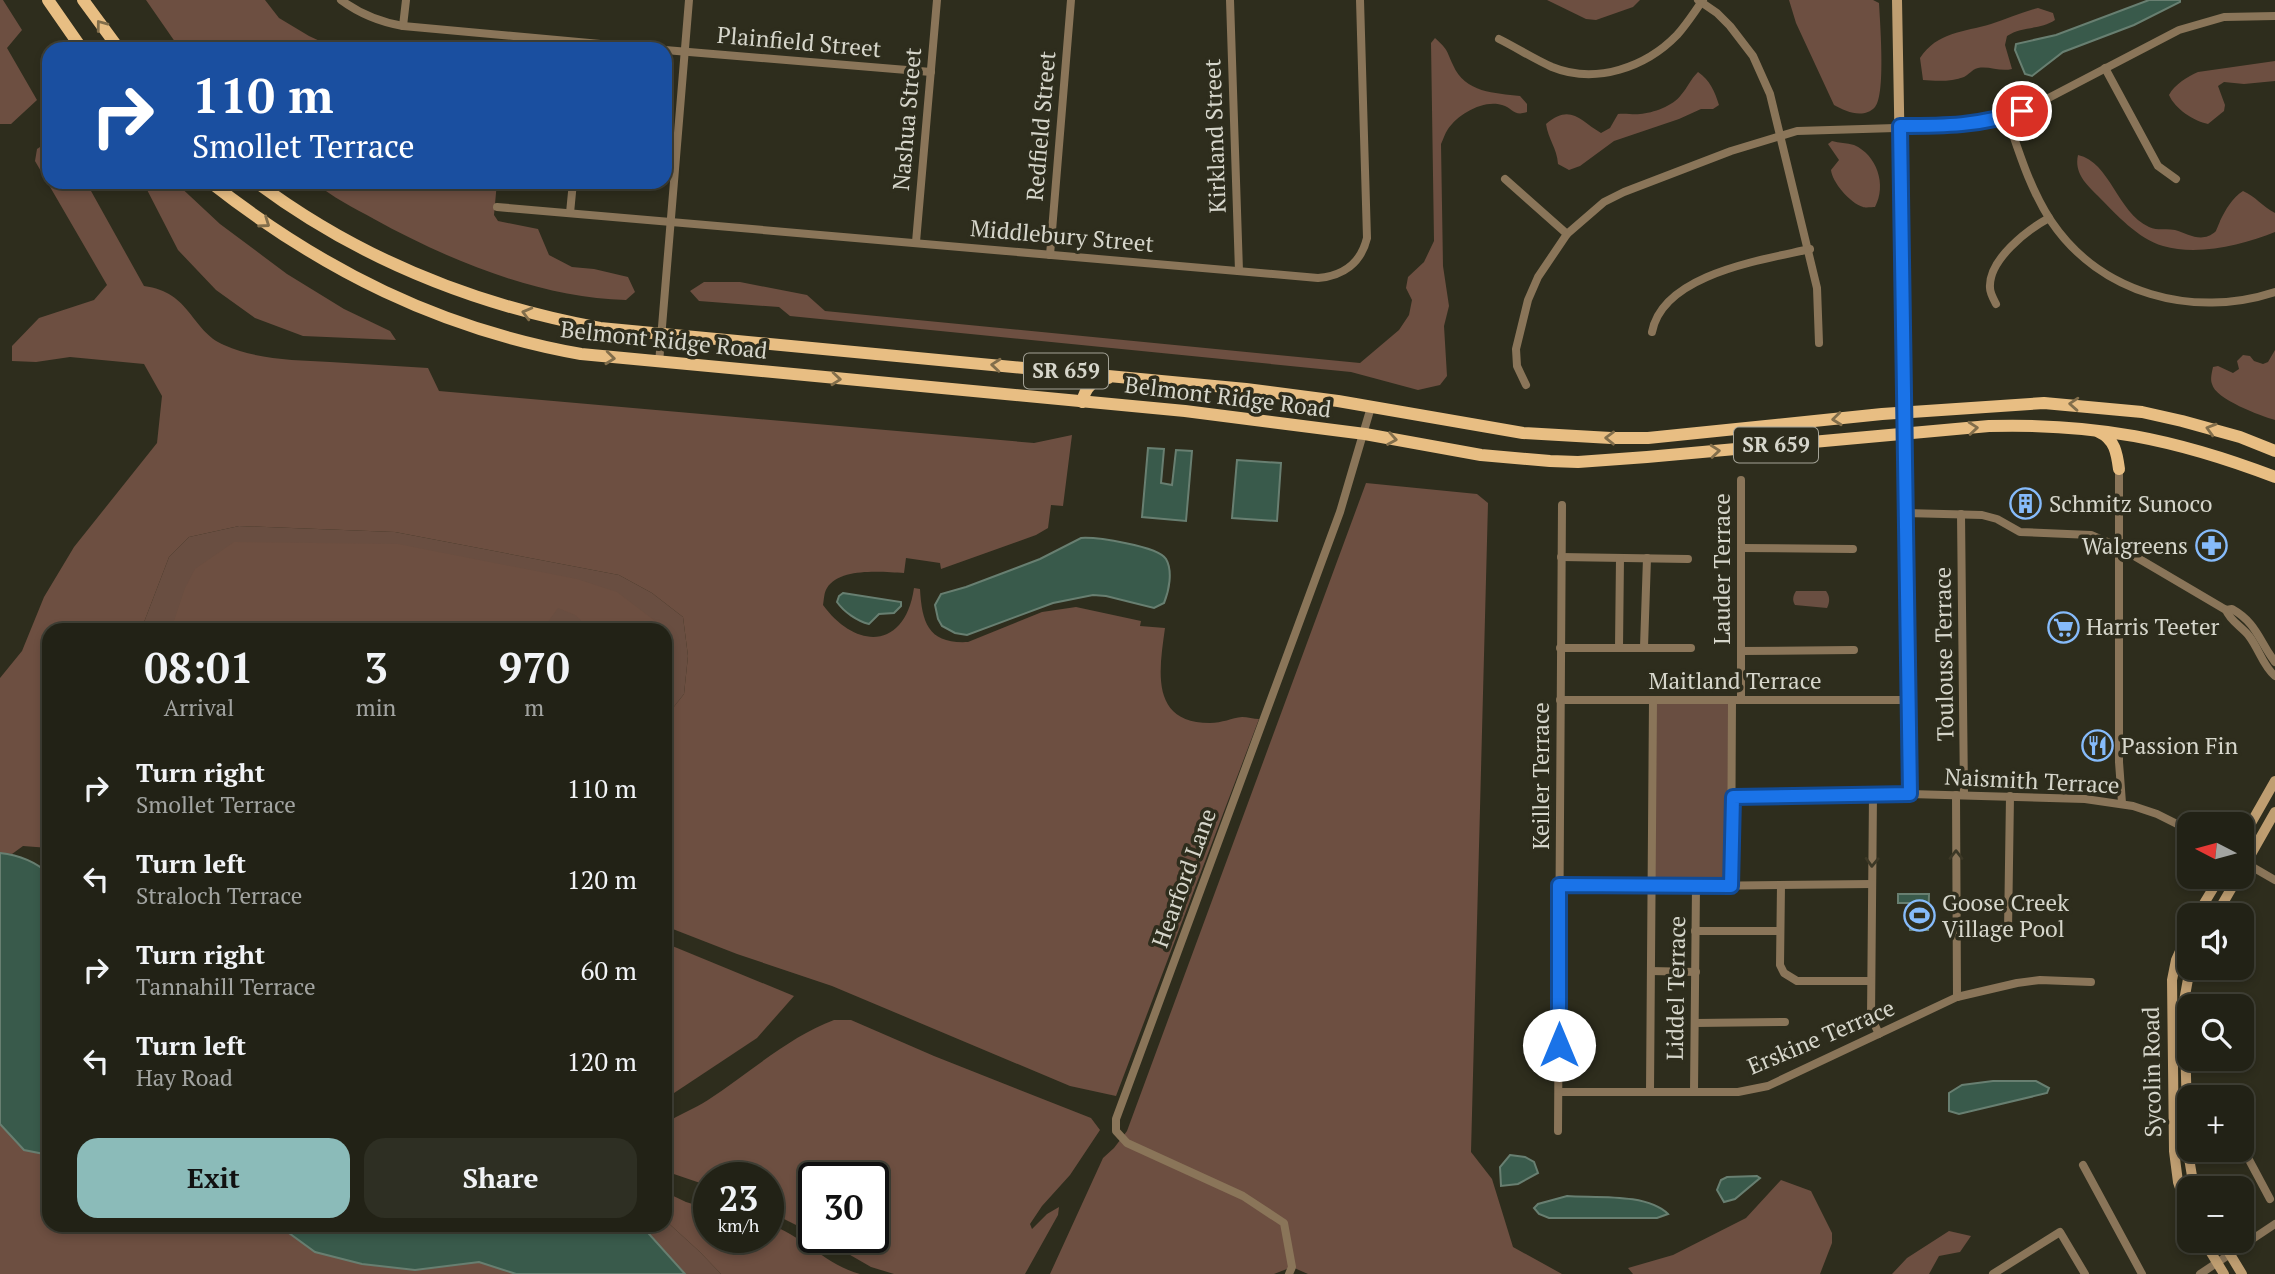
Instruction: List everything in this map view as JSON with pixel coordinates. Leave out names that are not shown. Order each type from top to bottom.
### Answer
[{"type":"main road","points":[[48,0],[77,42]]},
{"type":"main road","points":[[83,0],[114,42]]},
{"type":"main road","points":[[1898,0],[1905,434]]},
{"type":"main road","name":"Belmont Ridge Road","points":[[219,189],[314,256],[384,293],[436,315],[533,346],[581,354],[1185,411],[1365,434],[1491,456],[1578,462],[1989,426],[2089,428],[2179,445],[2275,477]]},
{"type":"main road","name":"Belmont Ridge Road","points":[[267,189],[306,217],[401,268],[478,299],[545,318],[600,328],[1246,389],[1523,433],[1648,438],[1905,412],[2044,402],[2142,412],[2240,437],[2275,451]]},
{"type":"main road","points":[[1082,402],[1085,391],[1094,381],[1119,376]]},
{"type":"main road","points":[[2089,428],[2106,435],[2113,443],[2119,469]]},
{"type":"main road","points":[[2254,818],[2275,781]]},
{"type":"main road","points":[[2254,847],[2275,812]]},
{"type":"main road","name":"Sycolin Road","points":[[2177,958],[2172,980],[2174,1151],[2177,1176]]},
{"type":"main road","name":"Sycolin Road","points":[[2188,980],[2184,1001],[2188,1152],[2192,1176]]},
{"type":"main road","points":[[2211,1253],[2224,1274]]},
{"type":"main road","points":[[2230,1254],[2242,1274]]},
{"type":"street","points":[[341,0],[382,22],[556,42]]},
{"type":"street","points":[[403,26],[407,0]]},
{"type":"street","points":[[659,363],[689,0]]},
{"type":"street","name":"Nashua Street","points":[[916,242],[937,0]]},
{"type":"street","name":"Redfield Street","points":[[1050,254],[1071,0]]},
{"type":"street","name":"Kirkland Street","points":[[1230,0],[1239,271]]},
{"type":"street","name":"Middlebury Street","points":[[497,207],[1329,277],[1351,266],[1363,250],[1367,232],[1360,0]]},
{"type":"street","points":[[1499,39],[1562,70],[1611,72],[1636,64],[1656,52],[1678,33],[1701,1],[1730,26],[1753,56],[1770,94],[1810,249],[1817,288],[1819,343]]},
{"type":"street","points":[[1526,385],[1517,366],[1516,349],[1528,300],[1538,277],[1567,234],[1604,202],[1624,192],[1781,134],[1814,129],[1961,126],[2007,117],[2179,30],[2201,22],[2247,15],[2275,16]]},
{"type":"street","name":"Plainfield Street","points":[[672,51],[931,72]]},
{"type":"street","points":[[2105,68],[2158,166],[2176,179]]},
{"type":"street","points":[[2007,117],[2030,181],[2049,218],[2071,246],[2090,263],[2122,284],[2149,294],[2189,302],[2238,301],[2275,292]]},
{"type":"street","points":[[1505,179],[1567,234]]},
{"type":"street","points":[[570,214],[572,189]]},
{"type":"street","points":[[1996,304],[1990,288],[1997,266],[2017,240],[2049,218]]},
{"type":"street","points":[[1652,332],[1658,313],[1671,299],[1698,282],[1734,268],[1810,249]]},
{"type":"street","name":"Hearford Lane","points":[[1289,1274],[1292,1267],[1284,1223],[1242,1196],[1127,1143],[1116,1131],[1116,1119],[1332,534],[1365,434],[1371,407]]},
{"type":"street","points":[[1905,434],[1910,794]]},
{"type":"street","points":[[2119,469],[2119,762],[2122,803]]},
{"type":"street","name":"Lauder Terrace","points":[[1731,886],[1741,650],[1741,480]]},
{"type":"street","name":"Keiller Terrace","points":[[1558,1131],[1562,505]]},
{"type":"street","points":[[1905,513],[1961,513],[1993,517],[2020,532],[2091,534],[2119,547],[2226,610],[2232,609],[2250,622],[2275,662]]},
{"type":"street","name":"Toulouse Terrace","points":[[1956,997],[1961,513]]},
{"type":"street","points":[[1741,548],[1853,549]]},
{"type":"street","points":[[1561,556],[1688,559]]},
{"type":"street","points":[[1619,647],[1620,558]]},
{"type":"street","points":[[1644,647],[1647,558]]},
{"type":"street","points":[[2226,610],[2228,617],[2250,637],[2265,665],[2275,676]]},
{"type":"street","points":[[1560,648],[1690,648]]},
{"type":"street","points":[[1741,650],[1854,650]]},
{"type":"street","name":"Maitland Terrace","points":[[1560,700],[1909,700]]},
{"type":"street","points":[[1650,1091],[1653,700]]},
{"type":"street","points":[[1873,794],[1871,1017],[1879,1034]]},
{"type":"street","name":"Naismith Terrace","points":[[1733,797],[1910,794],[2064,797],[2122,803],[2157,814],[2177,824]]},
{"type":"street","points":[[2008,931],[2010,796]]},
{"type":"street","points":[[2254,870],[2275,880]]},
{"type":"street","points":[[1559,885],[1871,884]]},
{"type":"street","points":[[1781,885],[1780,965],[1784,973],[1797,981],[1871,981]]},
{"type":"street","name":"Liddel Terrace","points":[[1693,1091],[1696,886]]},
{"type":"street","points":[[1695,931],[1780,931]]},
{"type":"street","points":[[1651,971],[1696,972]]},
{"type":"street","name":"Erskine Terrace","points":[[1559,1091],[1738,1092],[1768,1086],[1956,997],[2040,980],[2091,982]]},
{"type":"street","points":[[1695,1023],[1785,1022]]},
{"type":"street","points":[[2250,1162],[2270,1199]]},
{"type":"street","points":[[2083,1165],[2143,1274]]},
{"type":"street","points":[[2200,1274],[2275,1224]]},
{"type":"street","points":[[1993,1274],[2060,1232],[2085,1274]]},
{"type":"shaded area","points":[[0,0],[3,0],[22,30],[7,48],[37,100],[11,124],[0,124]]},
{"type":"shaded area","points":[[146,0],[265,0],[279,18],[322,42],[175,42]]},
{"type":"shaded area","points":[[1547,0],[1640,0],[1633,7],[1596,20],[1586,19]]},
{"type":"shaded area","points":[[1789,0],[1873,0],[1879,3],[1882,58],[1880,89],[1878,100],[1871,111],[1855,113],[1834,105],[1796,23]]},
{"type":"shaded area","points":[[2149,0],[2180,2],[2134,25],[2063,52],[2032,76],[2025,74],[2015,50],[2016,44],[2056,35]]},
{"type":"shaded area","points":[[2038,8],[2053,13],[2055,20],[2007,36],[2005,45],[2012,69],[1978,68],[1954,80],[1923,80],[1920,58],[1934,43],[1952,34]]},
{"type":"shaded area","points":[[1435,38],[1445,48],[1458,74],[1465,81],[1482,90],[1520,96],[1527,104],[1527,112],[1523,113],[1516,113],[1506,106],[1495,104],[1472,109],[1452,123],[1441,144],[1443,266],[1449,306],[1444,326],[1447,376],[1440,385],[1418,390],[1351,372],[790,316],[779,307],[699,301],[690,291],[704,282],[740,282],[807,295],[825,311],[1360,363],[1399,330],[1409,315],[1412,300],[1406,288],[1408,277],[1424,262],[1434,241],[1431,43]]},
{"type":"shaded area","points":[[2275,61],[2275,81],[2244,84],[2224,82],[2218,86],[2225,105],[2224,111],[2208,124],[2186,114],[2169,95],[2182,81],[2198,72]]},
{"type":"shaded area","points":[[1698,72],[1716,95],[1719,105],[1713,109],[1701,109],[1614,141],[1580,166],[1569,170],[1558,164],[1546,124],[1555,118],[1569,114],[1601,133],[1610,128],[1618,114],[1645,113],[1673,102]]},
{"type":"shaded area","points":[[1832,141],[1854,145],[1874,163],[1880,180],[1875,207],[1858,205],[1838,186],[1831,170],[1839,160],[1828,144]]},
{"type":"shaded area","points":[[42,146],[42,173],[35,161],[37,149]]},
{"type":"shaded area","points":[[2078,155],[2089,159],[2098,167],[2129,210],[2149,227],[2206,237],[2216,231],[2230,204],[2243,191],[2275,213],[2275,232],[2220,248],[2177,249],[2154,243],[2128,225],[2089,187],[2079,173]]},
{"type":"shaded area","points":[[51,189],[90,189],[144,286],[172,296],[213,339],[250,354],[290,360],[428,368],[439,391],[1034,443],[1072,435],[1063,506],[1051,505],[1048,528],[1036,535],[941,569],[940,563],[906,558],[904,573],[862,572],[842,577],[827,588],[823,605],[836,620],[850,630],[864,636],[877,637],[890,632],[901,623],[909,608],[914,588],[920,589],[923,612],[930,629],[936,635],[955,642],[968,642],[1042,612],[1076,607],[1141,621],[1140,626],[1165,628],[1161,661],[1163,692],[1168,704],[1177,714],[1191,721],[1210,723],[1242,717],[1259,719],[1116,1096],[1070,1086],[832,986],[672,929],[672,709],[684,694],[688,656],[683,617],[652,593],[619,575],[395,532],[239,526],[189,537],[169,557],[144,623],[42,623],[42,847],[23,846],[12,854],[0,853],[0,678],[22,651],[44,597],[74,547],[157,443],[162,396],[144,364],[70,357],[36,362],[12,361],[12,346],[39,318],[94,300],[107,285]]},
{"type":"shaded area","points":[[147,189],[182,189],[220,224],[287,274],[344,309],[390,331],[396,340],[303,336],[255,318],[216,290],[178,250]]},
{"type":"shaded area","points":[[323,189],[496,189],[494,215],[498,221],[538,229],[549,255],[572,267],[628,277],[635,292],[626,300],[594,298],[528,284],[496,274],[433,249]]},
{"type":"shaded area","points":[[2275,350],[2275,420],[2239,406],[2215,390],[2211,380],[2213,367],[2218,366],[2233,373],[2239,369],[2237,361],[2243,355],[2263,364],[2268,362]]},
{"type":"shaded area","points":[[1148,448],[1164,449],[1161,483],[1172,485],[1176,450],[1192,451],[1186,521],[1142,517]]},
{"type":"shaded area","points":[[1237,460],[1281,463],[1277,521],[1232,518]]},
{"type":"shaded area","points":[[1366,483],[1477,494],[1488,503],[1471,1152],[1492,1179],[1513,1247],[1562,1274],[1308,1274],[1292,1267],[1274,1274],[1050,1274],[1103,1158],[1127,1131]]},
{"type":"shaded area","points":[[239,526],[395,532],[619,575],[652,593],[683,617],[688,656],[684,694],[672,709],[672,623],[144,623],[169,557],[189,537]]},
{"type":"shaded area","points":[[1081,538],[1126,543],[1161,554],[1166,559],[1170,575],[1164,603],[1154,608],[1093,595],[1053,603],[967,635],[955,633],[942,626],[935,605],[941,594],[1040,559]]},
{"type":"shaded area","points":[[234,542],[398,544],[577,579],[617,592],[658,623],[584,623],[575,615],[558,608],[547,623],[173,623],[185,588],[195,569]]},
{"type":"shaded area","points":[[1796,591],[1826,591],[1829,604],[1827,608],[1795,605],[1793,598]]},
{"type":"shaded area","points":[[843,593],[901,602],[901,606],[894,613],[879,614],[869,624],[855,618],[840,606],[837,602]]},
{"type":"shaded area","points":[[1653,700],[1732,700],[1731,886],[1652,886]]},
{"type":"shaded area","points":[[0,853],[13,855],[42,869],[42,1154],[24,1150],[0,1124]]},
{"type":"shaded area","name":"Goose Creek Village Pool","points":[[1898,894],[1929,894],[1928,930],[1910,930],[1910,903],[1898,903]]},
{"type":"shaded area","points":[[672,946],[794,996],[757,1038],[672,1094]]},
{"type":"shaded area","points":[[834,1020],[851,1020],[1091,1118],[1100,1130],[1070,1175],[1030,1224],[1032,1229],[1047,1214],[1059,1207],[1058,1215],[1025,1274],[894,1274],[871,1267],[847,1253],[889,1253],[889,1162],[798,1162],[798,1226],[784,1219],[784,1162],[693,1162],[693,1181],[672,1173],[672,1120],[708,1100],[801,1036]]},
{"type":"shaded area","points":[[1993,1081],[2036,1081],[2049,1088],[2047,1093],[1959,1114],[1949,1111],[1949,1093],[1962,1085]]},
{"type":"shaded area","points":[[0,1124],[24,1150],[42,1154],[42,1232],[288,1232],[315,1252],[415,1270],[479,1262],[516,1274],[0,1274]]},
{"type":"shaded area","points":[[1510,1155],[1525,1157],[1534,1162],[1538,1173],[1518,1184],[1501,1186],[1500,1167]]},
{"type":"shaded area","points":[[1727,1177],[1760,1178],[1735,1199],[1724,1202],[1717,1190],[1721,1180]]},
{"type":"shaded area","points":[[1781,1180],[1811,1191],[1832,1233],[1832,1243],[1820,1274],[1633,1274],[1628,1268],[1673,1255],[1746,1218]]},
{"type":"shaded area","points":[[672,1195],[693,1204],[693,1246],[672,1226]]},
{"type":"shaded area","points":[[1567,1196],[1634,1200],[1659,1207],[1668,1214],[1657,1218],[1549,1218],[1539,1214],[1534,1208],[1538,1204]]},
{"type":"shaded area","points":[[672,1226],[693,1246],[693,1253],[701,1253],[721,1274],[685,1274],[647,1232],[672,1232]]},
{"type":"shaded area","points":[[784,1231],[798,1239],[798,1253],[819,1253],[836,1264],[860,1274],[721,1274],[701,1253],[784,1253]]},
{"type":"shaded area","points":[[1949,1231],[1971,1236],[1960,1252],[1939,1256],[1929,1274],[1892,1274],[1907,1258]]},
{"type":"shaded area","points":[[288,1232],[647,1232],[685,1274],[516,1274],[479,1262],[415,1270],[362,1264],[315,1252]]},
{"type":"place","name":"Schmitz Sunoco","points":[[2026,504]]},
{"type":"place","name":"Walgreens","points":[[2211,546]]},
{"type":"place","name":"Harris Teeter","points":[[2063,627]]},
{"type":"place","name":"Passion Fin","points":[[2098,746]]},
{"type":"place","name":"Goose Creek Village Pool","points":[[1919,916]]},
{"type":"route","points":[[1559,1045],[1559,885],[1731,886],[1733,797],[1910,794],[1900,126],[1961,126],[1984,123],[2022,111]]}]
